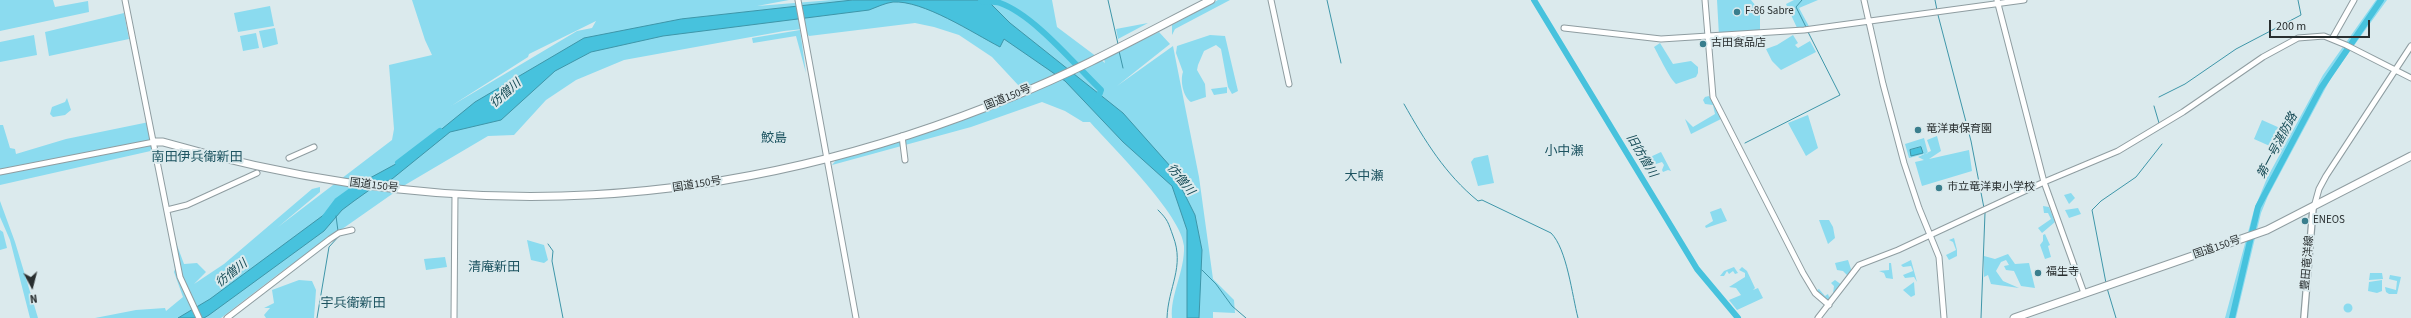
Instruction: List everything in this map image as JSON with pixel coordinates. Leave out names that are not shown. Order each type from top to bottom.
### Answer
[{"type":"highway","name":"国道150号","points":[[154,142],[163,142],[231,161],[334,181],[388,189],[455,194],[537,197],[654,191],[753,176],[826,158],[902,136],[965,115],[1036,87],[1084,65],[1211,0]]},
{"type":"highway","name":"国道150号","points":[[2014,318],[2267,230],[2314,208],[2411,156]]},
{"type":"main road","name":"豊田竜洋線","points":[[2304,318],[2314,208]]},
{"type":"street","points":[[125,0],[180,276],[187,295],[199,318]]},
{"type":"street","points":[[798,0],[802,29],[856,318]]},
{"type":"street","points":[[1271,0],[1289,84]]},
{"type":"street","points":[[1705,0],[1713,97],[1803,274],[1815,293],[1829,305]]},
{"type":"street","points":[[1864,0],[1882,84],[1904,163],[1919,208],[1931,234],[1941,267],[1944,318]]},
{"type":"street","points":[[1564,28],[1661,39],[1804,30],[1998,2],[2024,0]]},
{"type":"street","points":[[2332,39],[2354,0]]},
{"type":"street","points":[[1998,2],[2044,182],[2084,293]]},
{"type":"street","points":[[1818,318],[1859,265],[2128,145],[2183,112],[2263,57],[2294,40],[2316,36],[2332,39],[2411,78]]},
{"type":"street","points":[[2314,208],[2319,189],[2326,176],[2411,46]]},
{"type":"street","points":[[902,136],[905,160]]},
{"type":"street","points":[[0,172],[154,142]]},
{"type":"street","points":[[289,158],[314,147]]},
{"type":"street","points":[[167,210],[187,205],[257,173]]},
{"type":"street","points":[[454,318],[455,194]]},
{"type":"street","points":[[227,318],[330,239],[339,233],[352,230]]},
{"type":"shaded area","points":[[0,0],[53,0],[55,7],[88,1],[89,12],[0,31]]},
{"type":"shaded area","points":[[412,0],[789,0],[757,6],[832,0],[1052,0],[1057,27],[1105,63],[1104,59],[1159,32],[1170,44],[1117,86],[1173,46],[1199,177],[1213,279],[1234,300],[1235,313],[1213,312],[1213,318],[1172,318],[1173,301],[1184,255],[1184,246],[1180,233],[1172,217],[1129,164],[1090,122],[1083,122],[1065,111],[1042,102],[971,127],[832,165],[838,158],[982,112],[1036,90],[1029,86],[1019,86],[992,57],[959,35],[915,23],[809,36],[803,29],[784,31],[624,60],[576,80],[546,100],[514,135],[488,136],[405,185],[285,269],[221,318],[95,318],[136,310],[165,308],[166,311],[183,297],[174,272],[175,269],[165,213],[184,264],[197,263],[206,272],[194,284],[224,264],[312,189],[320,187],[320,192],[278,227],[392,140],[394,129],[389,65],[432,55],[425,40]],"holes":[[[596,21],[592,28],[577,31],[451,106],[528,57],[529,54]]]},
{"type":"shaded area","points":[[1218,0],[1230,0],[1175,29],[1172,35],[1172,25]]},
{"type":"shaded area","points":[[1717,0],[1751,0],[1760,11],[1760,33],[1719,36]]},
{"type":"shaded area","points":[[1794,0],[1818,0],[1799,8],[1811,30],[1798,30],[1786,4]]},
{"type":"shaded area","points":[[2376,0],[2387,0],[2332,76],[2268,196],[2261,213],[2236,318],[2225,318],[2254,210],[2267,178],[2323,75]]},
{"type":"shaded area","points":[[270,6],[274,26],[238,32],[234,13]]},
{"type":"shaded area","points":[[124,13],[129,39],[49,56],[45,32]]},
{"type":"shaded area","points":[[1148,23],[1118,39],[1116,29]]},
{"type":"shaded area","points":[[275,28],[278,44],[263,48],[259,31]]},
{"type":"shaded area","points":[[800,30],[806,73],[796,36],[753,43],[752,38]]},
{"type":"shaded area","points":[[256,33],[259,48],[243,51],[240,36]]},
{"type":"shaded area","points":[[34,35],[37,55],[0,62],[0,42]]},
{"type":"shaded area","points":[[1210,35],[1225,36],[1238,91],[1232,94],[1228,87],[1221,49],[1216,45],[1204,51],[1197,70],[1205,84],[1206,97],[1191,102],[1188,100],[1183,88],[1183,72],[1176,53],[1177,46]]},
{"type":"shaded area","points":[[1793,35],[1798,43],[1795,45],[1798,48],[1810,41],[1816,52],[1781,70],[1772,61],[1766,49],[1777,45]]},
{"type":"shaded area","points":[[1660,43],[1673,64],[1691,61],[1698,67],[1696,77],[1676,84],[1654,47]]},
{"type":"shaded area","points":[[1227,87],[1227,93],[1214,95],[1211,89]]},
{"type":"shaded area","points":[[1709,96],[1723,118],[1691,134],[1685,119],[1693,127],[1715,114],[1713,105],[1705,104],[1703,100],[1705,97]]},
{"type":"shaded area","points":[[67,98],[71,110],[65,115],[53,117],[50,114],[52,107],[65,102]]},
{"type":"shaded area","points":[[1808,115],[1818,148],[1806,156],[1788,123]]},
{"type":"shaded area","points":[[2262,120],[2291,133],[2281,151],[2254,139]]},
{"type":"shaded area","points":[[149,122],[155,150],[0,185],[0,125],[3,125],[10,148],[15,149],[16,154],[66,139]]},
{"type":"shaded area","points":[[1937,136],[1941,151],[1929,159],[1969,150],[1972,171],[1922,186],[1915,162],[1924,160],[1918,157],[1931,151],[1927,140]]},
{"type":"shaded area","points":[[1924,138],[1928,153],[1909,158],[1905,144]]},
{"type":"shaded area","points":[[1661,152],[1671,171],[1668,170],[1663,172],[1662,170],[1664,165],[1662,162],[1653,165],[1648,158]]},
{"type":"shaded area","points":[[1488,155],[1494,183],[1478,186],[1471,162],[1474,158]]},
{"type":"shaded area","points":[[2071,193],[2075,198],[2069,204],[2064,195]]},
{"type":"shaded area","points":[[0,201],[15,242],[38,318],[30,318],[10,240],[0,217]]},
{"type":"shaded area","points":[[2043,206],[2049,207],[2055,222],[2042,233],[2038,228],[2051,219],[2048,213],[2044,213]]},
{"type":"shaded area","points":[[1721,208],[1727,221],[1706,228],[1705,226],[1713,221],[1710,212]]},
{"type":"shaded area","points":[[2078,208],[2081,214],[2069,218],[2065,210]]},
{"type":"shaded area","points":[[1819,220],[1829,220],[1833,227],[1835,238],[1828,244]]},
{"type":"shaded area","points":[[0,230],[3,232],[7,248],[0,250]]},
{"type":"shaded area","points":[[2045,234],[2050,245],[2048,246],[2051,257],[2045,259],[2040,245],[2043,241],[2043,235]]},
{"type":"shaded area","points":[[1954,238],[1957,250],[1957,256],[1949,260],[1946,255],[1956,250],[1953,242],[1949,240]]},
{"type":"shaded area","points":[[527,240],[544,245],[548,260],[544,263],[531,260]]},
{"type":"shaded area","points":[[2008,254],[2015,264],[2029,263],[2035,288],[2021,286],[2014,271],[2006,270],[2004,266],[2009,265],[2006,260],[2001,262],[1996,271],[2003,281],[2019,288],[1991,284],[1988,275],[1984,277],[1984,256],[1995,259]]},
{"type":"shaded area","points":[[445,257],[447,267],[426,270],[424,259]]},
{"type":"shaded area","points":[[1848,260],[1852,272],[1848,276],[1843,271],[1837,270],[1835,263]]},
{"type":"shaded area","points":[[1911,260],[1917,282],[1914,277],[1905,278],[1903,275],[1913,271],[1911,266],[1903,267],[1901,265]]},
{"type":"shaded area","points":[[1889,263],[1891,263],[1893,279],[1886,278],[1884,273],[1879,271],[1889,270]]},
{"type":"shaded area","points":[[1734,267],[1738,273],[1735,274],[1733,271],[1729,274],[1727,271],[1724,276],[1720,276],[1724,271]]},
{"type":"shaded area","points":[[1742,267],[1747,271],[1755,288],[1753,290],[1758,288],[1763,298],[1737,310],[1729,300],[1741,295],[1736,288],[1729,287],[1745,277],[1745,273],[1739,270]]},
{"type":"shaded area","points":[[2370,273],[2382,273],[2383,279],[2369,280]]},
{"type":"shaded area","points":[[2390,275],[2401,277],[2397,294],[2389,294],[2386,292],[2385,287],[2396,290],[2397,281],[2389,279]]},
{"type":"shaded area","points":[[299,280],[312,281],[316,290],[314,318],[266,318],[264,315],[270,308],[264,308],[274,303],[272,290]]},
{"type":"shaded area","points":[[1835,280],[1842,285],[1829,305],[1817,290],[1819,289],[1825,296],[1828,294],[1829,297],[1833,294],[1834,286],[1831,283]]},
{"type":"shaded area","points":[[2382,280],[2382,291],[2377,293],[2368,291],[2369,282]]},
{"type":"shaded area","points":[[1914,282],[1915,295],[1911,297],[1903,290]]},
{"type":"shaded area","points":[[2348,303],[2353,308],[2348,313],[2343,308]]},
{"type":"water","points":[[853,0],[987,0],[1010,23],[1123,113],[1171,167],[1195,215],[1202,250],[1199,318],[1187,318],[1187,230],[1172,186],[1123,142],[1065,81],[1004,39],[1000,47],[948,18],[919,6],[893,2],[869,10],[663,36],[591,52],[555,71],[501,120],[450,132],[392,179],[375,186],[342,210],[324,231],[209,315],[204,318],[178,318],[210,299],[329,211],[357,185],[405,159],[475,102],[584,38],[681,19]]},
{"type":"water","points":[[1921,147],[1923,153],[1911,156],[1910,150]]},
{"type":"waterway","points":[[1108,0],[1118,44]]},
{"type":"waterway","points":[[1327,0],[1341,63]]},
{"type":"waterway","name":"旧彷僧川","points":[[1534,0],[1697,269],[1738,318]]},
{"type":"waterway","points":[[1802,0],[1796,7],[1806,27]]},
{"type":"waterway","points":[[1935,0],[1937,10]]},
{"type":"waterway","points":[[2159,97],[2185,84],[2236,49],[2301,15],[2298,0]]},
{"type":"waterway","name":"第一号湛防路","points":[[2232,318],[2258,207],[2321,88],[2381,0]]},
{"type":"waterway","name":"彷僧川","points":[[981,1],[998,2],[1013,9],[1040,29],[1101,90],[1097,101]]},
{"type":"waterway","points":[[1938,15],[1971,141],[1984,208]]},
{"type":"waterway","points":[[1745,143],[1840,95],[1808,32]]},
{"type":"waterway","points":[[1119,51],[1123,68]]},
{"type":"waterway","points":[[1404,104],[1436,156],[1466,191],[1478,201],[1482,200],[1551,233],[1557,240],[1565,261],[1578,318]]},
{"type":"waterway","points":[[2154,106],[2159,123]]},
{"type":"waterway","name":"彷僧川","points":[[398,163],[440,131]]},
{"type":"waterway","points":[[2106,283],[2092,210],[2101,201],[2136,177],[2162,144]]},
{"type":"waterway","name":"彷僧川","points":[[325,217],[337,201],[362,183]]},
{"type":"waterway","points":[[1158,210],[1169,224],[1176,247],[1177,258],[1177,267],[1170,296],[1167,318]]},
{"type":"waterway","points":[[1981,318],[1985,213]]},
{"type":"waterway","points":[[336,216],[338,231]]},
{"type":"waterway","points":[[317,318],[329,247],[339,236]]},
{"type":"waterway","points":[[548,244],[553,251],[552,261],[563,318]]},
{"type":"waterway","points":[[1202,270],[1216,284],[1232,306],[1246,318]]},
{"type":"waterway","points":[[2107,288],[2116,318]]},
{"type":"place","name":"F-86 Sabre","points":[[1737,12]]},
{"type":"place","name":"古田食品店","points":[[1703,44]]},
{"type":"place","name":"竜洋東保育園","points":[[1918,130]]},
{"type":"place","name":"市立竜洋東小学校","points":[[1939,188]]},
{"type":"place","name":"ENEOS","points":[[2305,221]]},
{"type":"place","name":"福生寺","points":[[2038,273]]},
{"type":"district","name":"鮫島","points":[[774,139]]},
{"type":"district","name":"小中瀬","points":[[1564,152]]},
{"type":"district","name":"南田伊兵衛新田","points":[[197,158]]},
{"type":"district","name":"大中瀬","points":[[1364,177]]},
{"type":"district","name":"清庵新田","points":[[494,268]]},
{"type":"district","name":"宇兵衛新田","points":[[353,304]]}]
